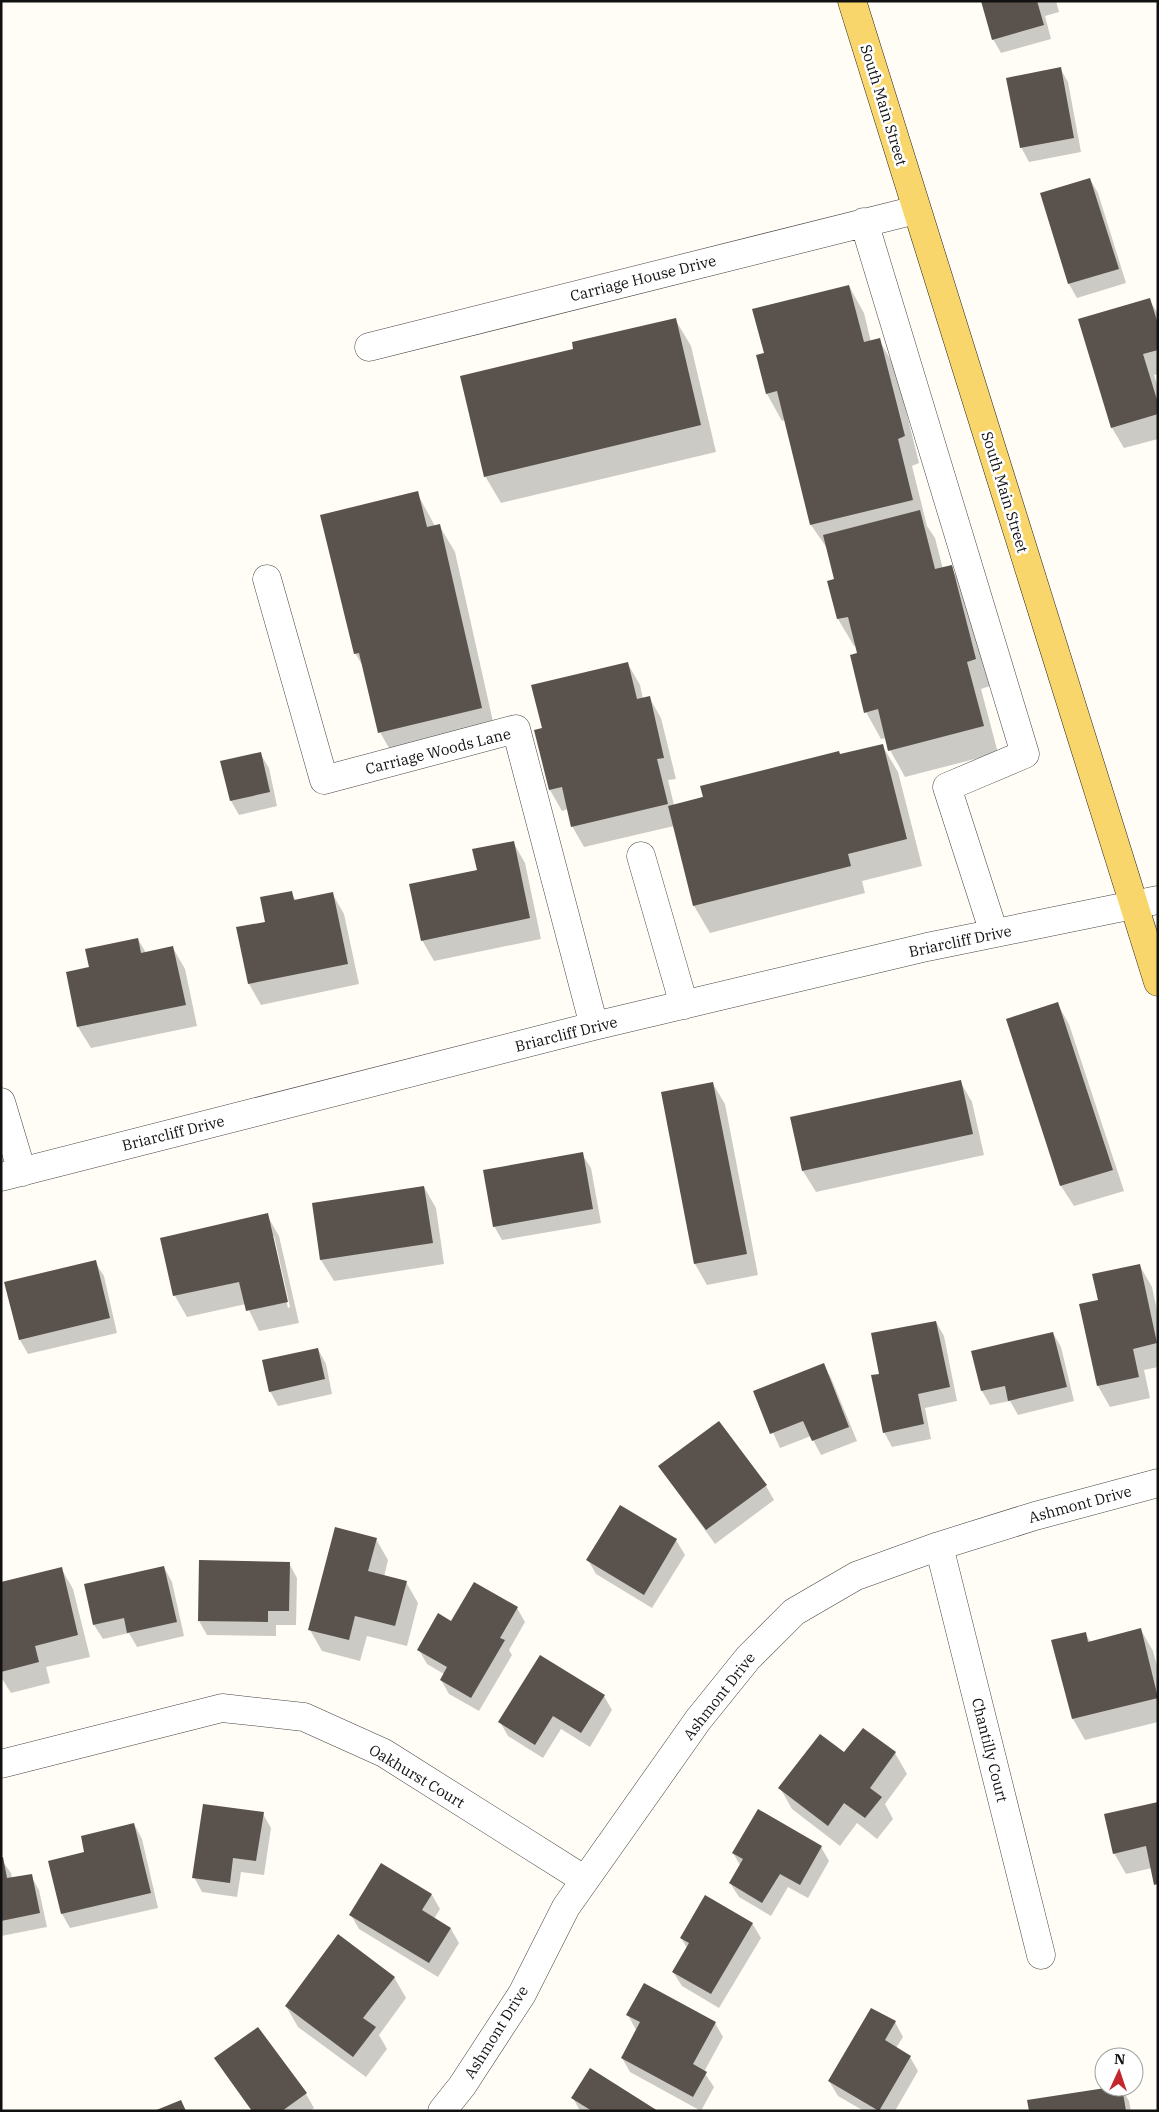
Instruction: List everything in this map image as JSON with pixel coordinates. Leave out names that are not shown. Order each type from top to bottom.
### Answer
[{"type":"main road","name":"South Main Street","points":[[852,1],[916,210],[1146,902],[1158,982]]},
{"type":"street","name":"Carriage House Drive","points":[[369,348],[916,210]]},
{"type":"street","points":[[864,222],[1025,754],[947,787],[994,933]]},
{"type":"street","name":"Carriage Woods Lane","points":[[268,579],[324,780],[516,729],[594,1026]]},
{"type":"street","points":[[641,856],[684,1005]]},
{"type":"street","name":"Briarcliff Drive","points":[[12,1175],[594,1026],[928,947],[1146,902]]},
{"type":"street","points":[[1,1102],[12,1175]]},
{"type":"street","name":"Ashmont Drive","points":[[442,2111],[462,2086],[522,1994],[566,1906],[698,1720],[748,1658],[794,1612],[856,1576],[939,1546],[1035,1516],[1158,1483]]},
{"type":"street","name":"Chantilly Court","points":[[939,1546],[1041,1955]]},
{"type":"street","name":"Oakhurst Court","points":[[1,1764],[222,1708],[304,1717],[384,1753],[585,1880]]},
{"type":"building","points":[[981,1],[1037,1],[1044,25],[992,40]]},
{"type":"building","points":[[1061,67],[1074,138],[1020,148],[1006,78]]},
{"type":"building","points":[[1090,178],[1119,269],[1068,284],[1040,193]]},
{"type":"building","points":[[849,285],[864,342],[880,338],[905,436],[898,439],[913,500],[810,525],[777,391],[766,394],[756,355],[764,353],[752,309]]},
{"type":"building","points":[[1150,298],[1158,324],[1158,350],[1143,354],[1158,403],[1158,414],[1111,428],[1078,319]]},
{"type":"building","points":[[676,318],[701,425],[484,477],[460,376],[573,349],[572,342]]},
{"type":"building","points":[[418,491],[427,527],[440,524],[482,708],[378,733],[359,653],[354,654],[320,515]]},
{"type":"building","points":[[920,510],[935,569],[952,565],[976,659],[967,662],[984,726],[888,751],[878,709],[864,713],[850,655],[857,653],[848,617],[837,619],[827,581],[834,579],[823,535]]},
{"type":"building","points":[[628,662],[637,699],[650,696],[664,758],[657,759],[668,804],[571,827],[562,787],[549,790],[534,730],[542,728],[531,685]]},
{"type":"building","points":[[883,744],[907,839],[848,854],[851,866],[693,906],[668,806],[703,797],[700,786],[839,751],[840,754]]},
{"type":"building","points":[[261,752],[270,792],[230,801],[220,761]]},
{"type":"building","points":[[514,841],[530,918],[421,941],[409,884],[477,870],[472,849]]},
{"type":"building","points":[[292,891],[294,900],[333,892],[348,964],[248,984],[236,927],[265,922],[260,897]]},
{"type":"building","points":[[138,938],[141,953],[173,946],[186,1005],[77,1027],[66,972],[89,967],[85,949]]},
{"type":"building","points":[[1058,1002],[1113,1170],[1060,1186],[1006,1019]]},
{"type":"building","points":[[961,1080],[973,1134],[802,1171],[790,1117]]},
{"type":"building","points":[[713,1082],[747,1254],[694,1264],[661,1092]]},
{"type":"building","points":[[583,1152],[593,1209],[493,1227],[483,1170]]},
{"type":"building","points":[[424,1186],[433,1243],[320,1260],[312,1203]]},
{"type":"building","points":[[268,1213],[288,1302],[246,1311],[239,1282],[173,1296],[160,1238]]},
{"type":"building","points":[[96,1260],[110,1318],[19,1340],[4,1282]]},
{"type":"building","points":[[1140,1264],[1157,1343],[1133,1349],[1139,1377],[1097,1386],[1079,1304],[1098,1300],[1092,1274]]},
{"type":"building","points":[[936,1321],[950,1387],[918,1394],[924,1424],[883,1433],[871,1375],[879,1374],[871,1333]]},
{"type":"building","points":[[1053,1332],[1067,1387],[1008,1401],[1005,1386],[981,1391],[971,1351]]},
{"type":"building","points":[[318,1348],[325,1379],[269,1392],[262,1360]]},
{"type":"building","points":[[824,1363],[849,1427],[812,1441],[803,1421],[770,1434],[753,1391]]},
{"type":"building","points":[[719,1421],[767,1485],[706,1530],[658,1466]]},
{"type":"building","points":[[620,1505],[677,1539],[644,1595],[586,1560]]},
{"type":"building","points":[[335,1527],[377,1538],[368,1571],[407,1581],[395,1626],[355,1616],[349,1640],[308,1630]]},
{"type":"building","points":[[199,1560],[290,1562],[289,1611],[268,1611],[268,1622],[198,1621]]},
{"type":"building","points":[[164,1566],[177,1622],[127,1633],[124,1618],[93,1625],[84,1584]]},
{"type":"building","points":[[62,1567],[78,1635],[35,1646],[39,1662],[1,1672],[1,1582]]},
{"type":"building","points":[[474,1582],[518,1607],[500,1638],[505,1640],[471,1698],[440,1680],[447,1667],[417,1650],[438,1613],[451,1621]]},
{"type":"building","points":[[1141,1628],[1158,1698],[1072,1719],[1051,1640],[1086,1632],[1088,1642]]},
{"type":"building","points":[[540,1655],[605,1695],[581,1733],[553,1716],[535,1745],[498,1722]]},
{"type":"building","points":[[863,1728],[896,1752],[870,1788],[882,1797],[865,1818],[844,1803],[828,1826],[778,1788],[820,1734],[844,1752]]},
{"type":"building","points":[[1158,1802],[1158,1884],[1154,1885],[1146,1846],[1113,1854],[1104,1814]]},
{"type":"building","points":[[203,1804],[264,1812],[256,1861],[233,1858],[230,1883],[192,1878]]},
{"type":"building","points":[[758,1809],[822,1846],[800,1885],[780,1874],[762,1903],[729,1883],[743,1859],[732,1853]]},
{"type":"building","points":[[134,1823],[151,1893],[61,1914],[48,1861],[84,1852],[81,1836]]},
{"type":"building","points":[[3,1857],[7,1878],[32,1874],[40,1913],[1,1921],[1,1858]]},
{"type":"building","points":[[381,1863],[432,1894],[422,1910],[451,1928],[429,1963],[349,1915]]},
{"type":"building","points":[[705,1895],[753,1923],[711,1994],[672,1972],[689,1943],[680,1938]]},
{"type":"building","points":[[338,1934],[395,1977],[363,2018],[376,2027],[353,2057],[285,2006]]},
{"type":"building","points":[[644,1983],[716,2022],[693,2064],[707,2072],[693,2097],[621,2058],[640,2022],[626,2015]]},
{"type":"building","points":[[871,2008],[896,2021],[885,2040],[911,2056],[879,2111],[828,2081]]},
{"type":"building","points":[[258,2027],[307,2093],[282,2111],[252,2111],[214,2058]]},
{"type":"building","points":[[590,2068],[658,2111],[592,2111],[571,2098]]},
{"type":"building","points":[[1094,2090],[1094,2097],[1124,2097],[1126,2111],[1029,2111],[1027,2100]]},
{"type":"building","points":[[181,2100],[186,2111],[154,2111]]}]
